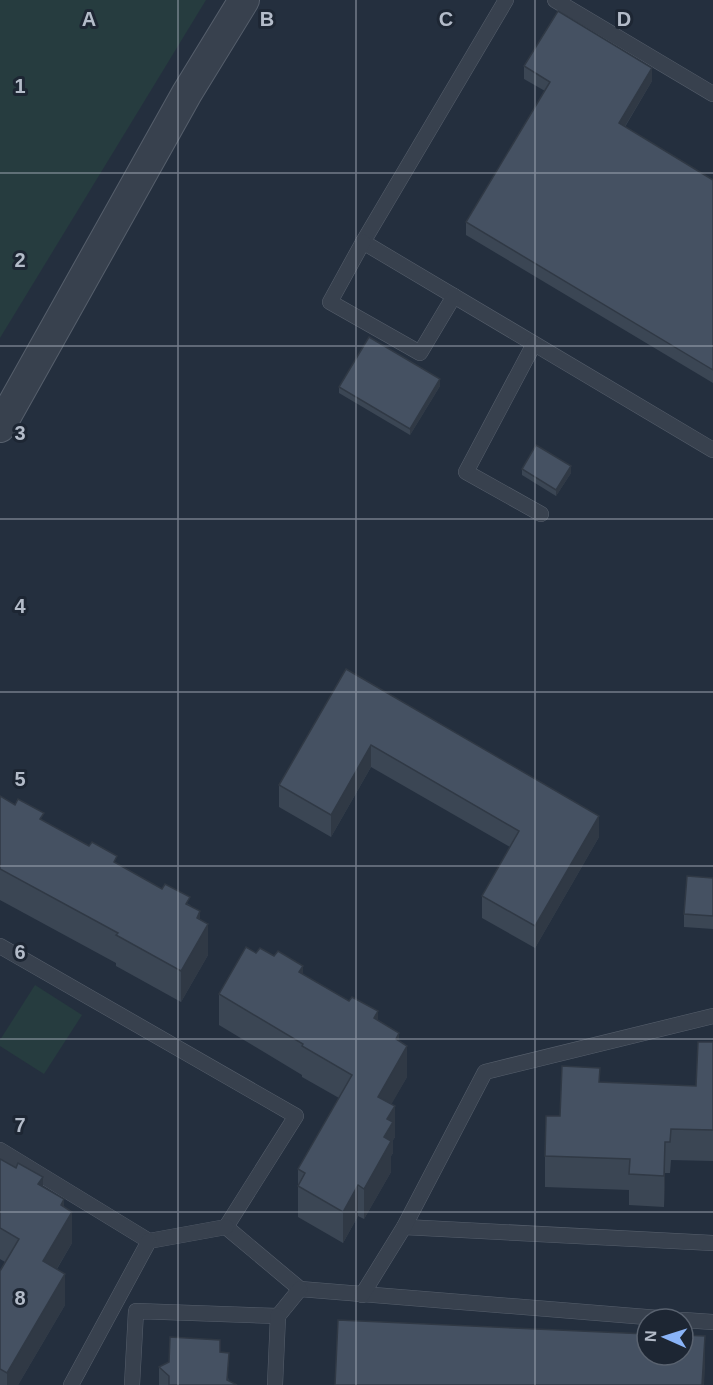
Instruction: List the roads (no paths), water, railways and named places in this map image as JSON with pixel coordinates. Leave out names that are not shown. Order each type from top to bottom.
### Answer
[{"type":"street","points":[[0,427],[187,93],[244,0]]},
{"type":"lane","points":[[454,296],[420,353],[330,302],[506,0]]},
{"type":"lane","points":[[555,0],[713,94]]},
{"type":"lane","points":[[363,242],[713,450]]},
{"type":"lane","points":[[534,344],[466,472],[542,513]]},
{"type":"lane","points":[[0,946],[296,1116],[226,1227],[149,1241],[0,1150]]},
{"type":"lane","points":[[362,1295],[404,1227],[485,1072],[713,1016]]},
{"type":"lane","points":[[226,1227],[300,1288],[635,1316]]},
{"type":"lane","points":[[404,1227],[713,1243]]},
{"type":"lane","points":[[71,1385],[149,1241]]},
{"type":"lane","points":[[275,1385],[278,1316],[300,1288]]},
{"type":"lane","points":[[117,1301],[136,1311],[278,1316]]},
{"type":"lane","points":[[132,1385],[136,1311]]},
{"type":"lane","points":[[695,1321],[713,1322]]}]
